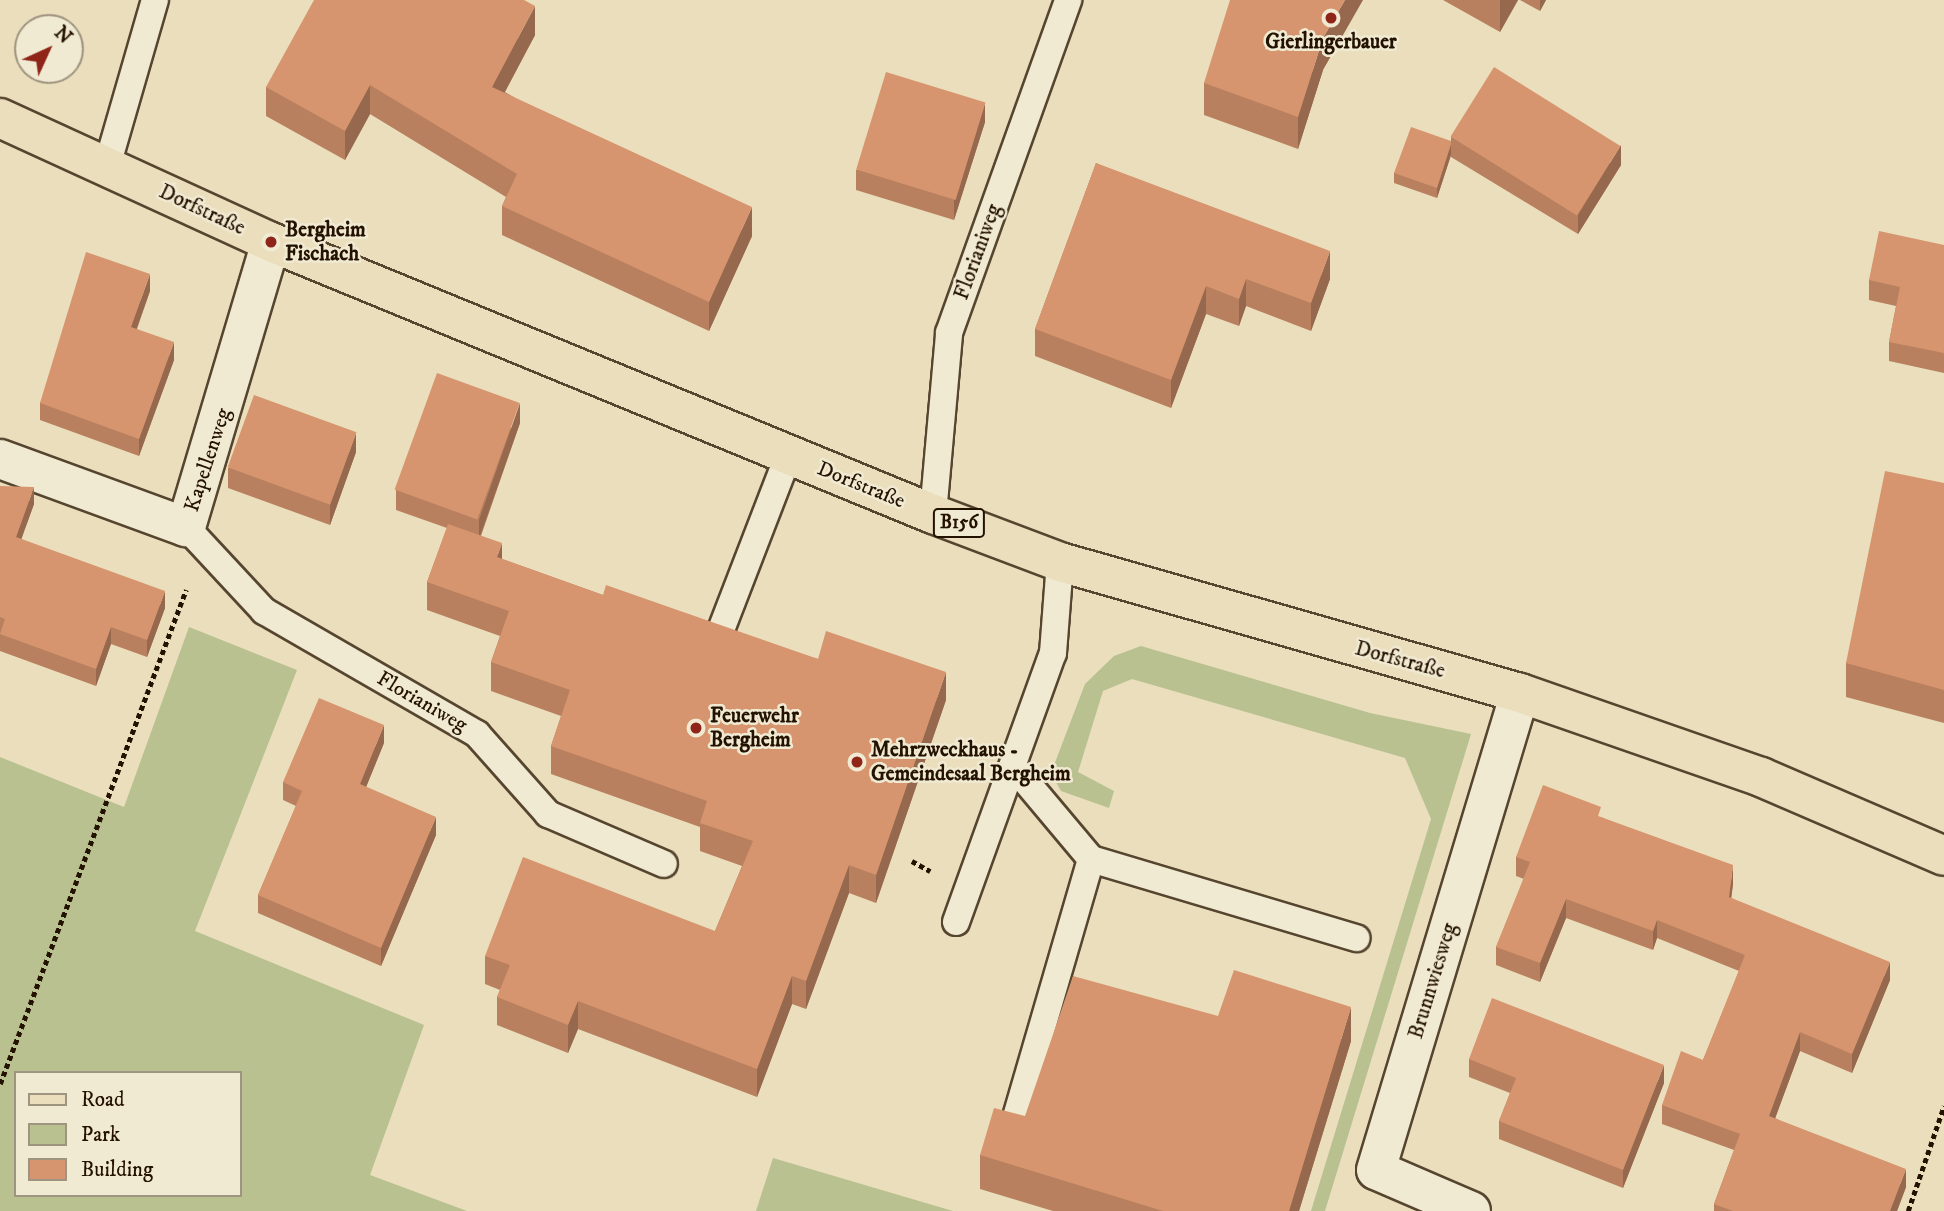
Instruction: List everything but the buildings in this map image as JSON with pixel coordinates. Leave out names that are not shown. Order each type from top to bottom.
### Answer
[{"type":"main road","name":"Dorfstraße","points":[[0,118],[271,242],[933,514],[1060,562],[1520,693],[1761,777],[1944,856]]},
{"type":"street","name":"Kapellenweg","points":[[0,459],[193,535],[271,242]]},
{"type":"street","name":"Brunnwiesweg","points":[[1471,1211],[1376,1170],[1520,693]]},
{"type":"lane","points":[[107,166],[155,0]]},
{"type":"lane","name":"Florianiweg","points":[[933,514],[949,333],[1068,0]]},
{"type":"lane","points":[[721,630],[788,456]]},
{"type":"lane","name":"Florianiweg","points":[[193,535],[264,611],[477,734],[548,814],[664,864]]},
{"type":"lane","points":[[956,922],[1053,653],[1060,562]]},
{"type":"lane","points":[[1013,765],[1091,859],[1356,938]]},
{"type":"lane","points":[[1013,1131],[1091,859]]},
{"type":"path","points":[[0,1084],[193,535]]},
{"type":"path","points":[[1908,1211],[1944,1106]]},
{"type":"green space","points":[[189,627],[297,670],[195,931],[424,1025],[370,1175],[467,1211],[0,1211],[0,757],[124,807]]},
{"type":"green space","points":[[1141,646],[1370,713],[1471,734],[1325,1211],[1311,1211],[1431,819],[1405,758],[1132,679],[1103,691],[1078,772],[1114,791],[1109,808],[1061,791],[1051,773],[1085,684],[1114,656]]},
{"type":"green space","points":[[773,1158],[953,1211],[756,1211]]},
{"type":"place","name":"Gierlingerbauer","points":[[1331,18]]},
{"type":"place","name":"Bergheim Fischach","points":[[271,242]]},
{"type":"place","name":"Feuerwehr Bergheim","points":[[696,728]]},
{"type":"place","name":"Mehrzweckhaus - Gemeindesaal Bergheim","points":[[857,762]]}]
